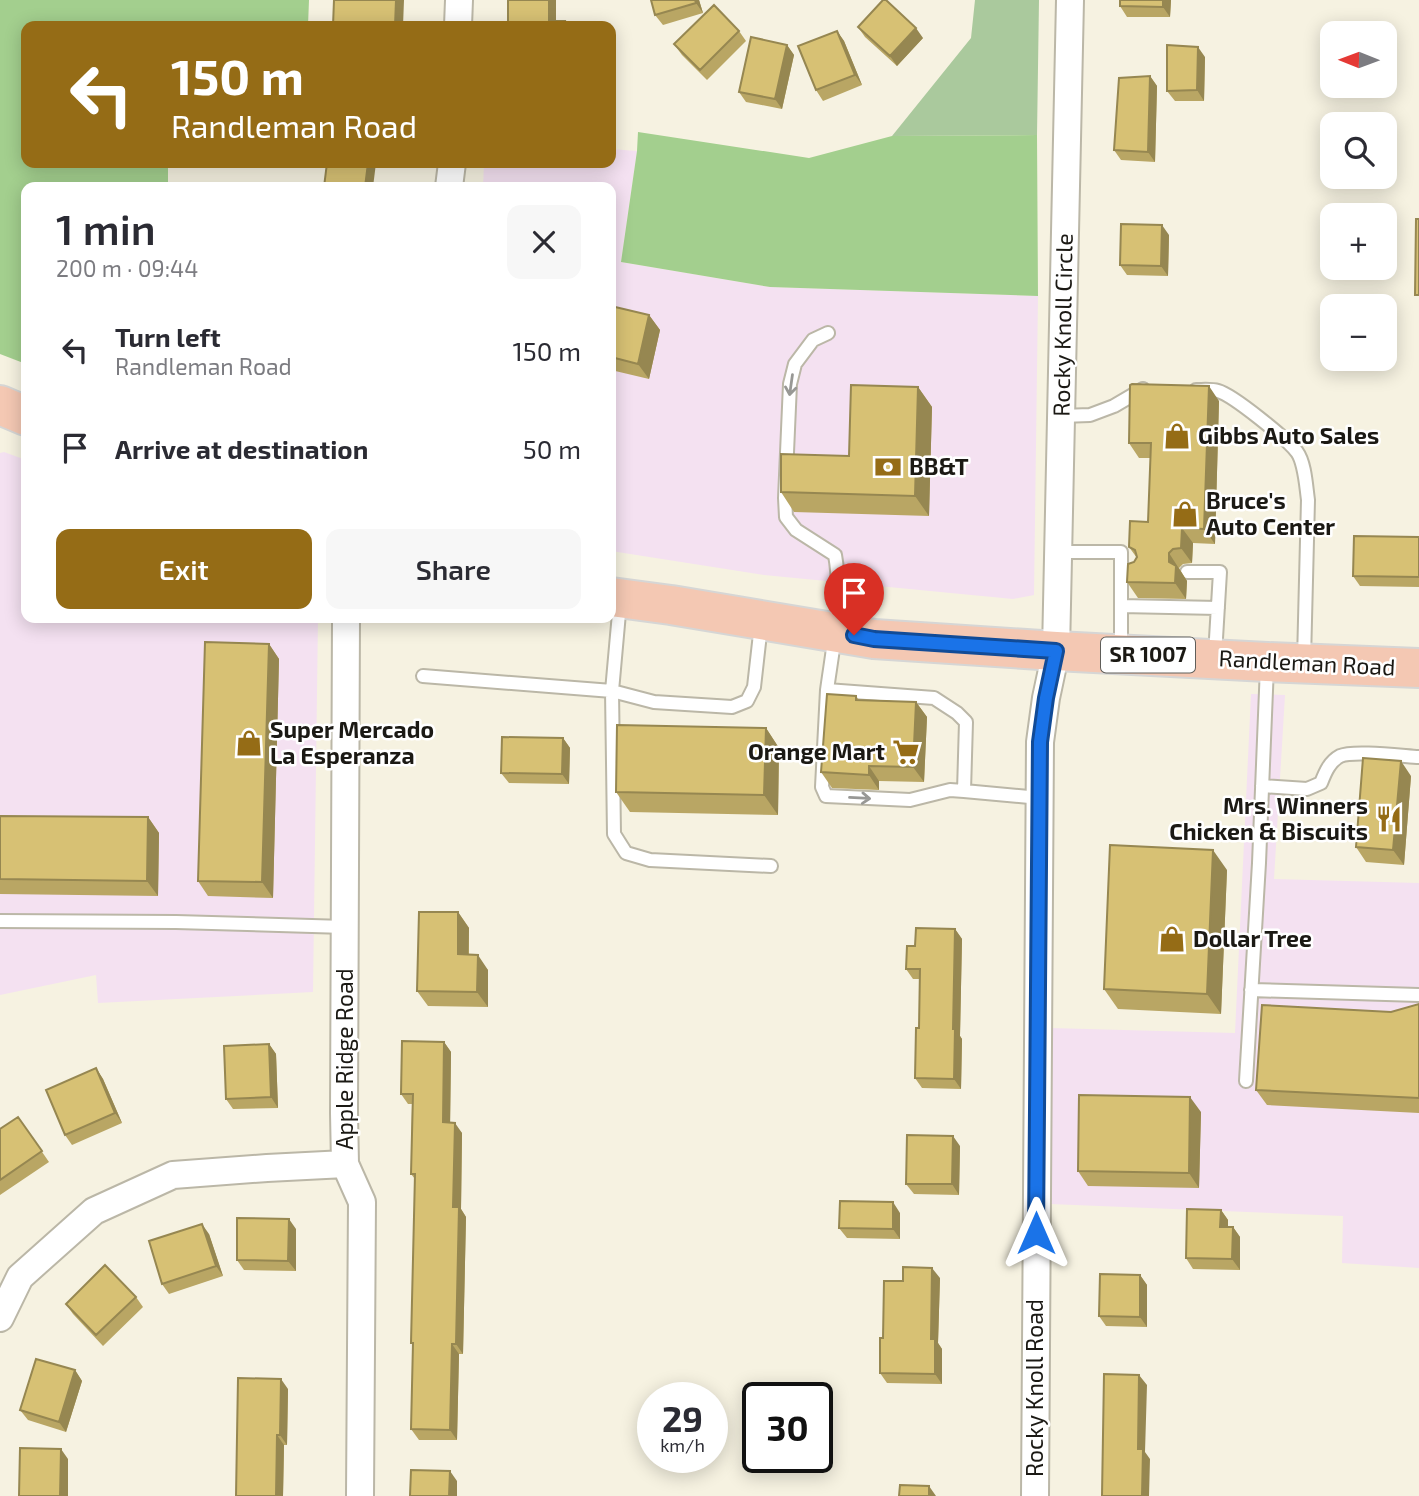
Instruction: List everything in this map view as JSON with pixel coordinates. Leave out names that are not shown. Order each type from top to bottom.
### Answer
[{"type":"main road","points":[[0,405],[21,414]]},
{"type":"main road","name":"Randleman Road","points":[[616,598],[874,639],[1056,651],[1419,668]]},
{"type":"street","points":[[458,0],[458,21]]},
{"type":"street","name":"Rocky Knoll Circle","points":[[1056,651],[1070,0]]},
{"type":"street","name":"Apple Ridge Road","points":[[346,623],[345,1164],[362,1202],[360,1496]]},
{"type":"street","name":"Rocky Knoll Road","points":[[1035,1496],[1040,742],[1056,651]]},
{"type":"street","points":[[0,1318],[20,1277],[94,1211],[116,1200],[173,1175],[345,1164]]},
{"type":"lane","points":[[828,333],[813,341],[795,364],[790,384],[785,498],[786,517],[796,530],[835,555],[839,574],[827,690],[822,788],[826,796],[910,800],[950,790],[1040,798]]},
{"type":"lane","points":[[1061,416],[1090,415],[1114,406],[1142,389],[1157,388]]},
{"type":"lane","points":[[1181,389],[1219,391],[1239,402],[1263,421],[1297,453],[1305,475],[1308,500],[1285,663],[1262,786],[1246,1081]]},
{"type":"lane","points":[[1058,552],[1121,552],[1126,568],[1121,606],[1121,654]]},
{"type":"lane","points":[[1187,572],[1220,572],[1214,659]]},
{"type":"lane","points":[[1121,606],[1218,608]]},
{"type":"lane","points":[[423,676],[612,691],[654,702],[732,707],[747,701],[754,687],[761,621]]},
{"type":"lane","points":[[614,623],[612,691],[614,834],[626,853],[650,859],[771,866]]},
{"type":"lane","points":[[827,690],[934,698],[957,713],[966,722],[964,791]]},
{"type":"lane","points":[[1262,786],[1307,789],[1321,783],[1328,766],[1340,756],[1358,754],[1419,757]]},
{"type":"lane","points":[[0,920],[345,927]]},
{"type":"lane","points":[[1251,990],[1419,995]]},
{"type":"shaded area","points":[[616,149],[637,151],[621,262],[770,287],[1038,296],[1034,595],[1013,599],[764,575],[616,552],[616,182],[483,182],[484,168],[616,168]]},
{"type":"shaded area","points":[[0,453],[21,458],[21,623],[318,623],[313,992],[98,1003],[96,975],[0,995]]},
{"type":"shaded area","points":[[1251,694],[1285,695],[1274,879],[1419,883],[1419,1268],[1342,1263],[1343,1216],[1050,1204],[1050,1028],[1235,1033]]},
{"type":"green space","points":[[0,0],[309,0],[308,21],[21,21],[21,168],[168,168],[168,182],[21,182],[21,362],[0,354]]},
{"type":"green space","points":[[975,0],[1039,0],[1037,135],[892,136],[971,38]]},
{"type":"green space","points":[[638,132],[809,158],[892,136],[1037,135],[1038,296],[770,287],[621,262]]},
{"type":"building","points":[[334,0],[396,0],[395,21],[333,21]]},
{"type":"building","points":[[508,0],[549,0],[549,21],[508,21]]},
{"type":"building","points":[[651,0],[695,0],[696,3],[655,15]]},
{"type":"building","points":[[883,0],[916,28],[890,56],[858,27]]},
{"type":"building","points":[[1120,0],[1163,0],[1163,7],[1120,6]]},
{"type":"building","points":[[714,5],[739,31],[700,70],[674,44]]},
{"type":"building","points":[[837,31],[855,75],[816,90],[798,46]]},
{"type":"building","points":[[751,37],[787,45],[775,99],[739,92]]},
{"type":"building","points":[[1167,45],[1198,47],[1197,90],[1167,91]]},
{"type":"building","points":[[1150,76],[1148,152],[1114,150],[1119,78]]},
{"type":"building","points":[[326,168],[367,168],[366,182],[325,182]]},
{"type":"building","points":[[1416,219],[1419,219],[1419,295],[1415,295]]},
{"type":"building","points":[[1121,224],[1162,225],[1161,266],[1120,265]]},
{"type":"building","points":[[616,307],[649,315],[638,364],[616,358]]},
{"type":"building","points":[[1132,384],[1209,386],[1204,529],[1182,528],[1181,548],[1173,549],[1169,553],[1169,562],[1176,566],[1175,583],[1127,582],[1128,564],[1134,562],[1137,557],[1135,550],[1129,547],[1130,521],[1148,522],[1151,443],[1129,443]]},
{"type":"building","points":[[851,385],[918,387],[915,496],[781,492],[781,454],[849,456]]},
{"type":"building","points":[[1354,536],[1419,537],[1419,577],[1353,576]]},
{"type":"building","points":[[205,642],[269,644],[262,882],[198,881]]},
{"type":"building","points":[[827,694],[856,696],[856,700],[916,702],[913,767],[869,766],[869,775],[821,772]]},
{"type":"building","points":[[617,725],[766,728],[764,795],[616,792]]},
{"type":"building","points":[[502,737],[563,738],[562,774],[501,773]]},
{"type":"building","points":[[1363,758],[1401,761],[1393,850],[1356,847]]},
{"type":"building","points":[[0,816],[148,817],[147,881],[0,879]]},
{"type":"building","name":"Dollar Tree","points":[[1110,845],[1213,850],[1207,994],[1104,989]]},
{"type":"building","points":[[419,912],[458,912],[458,954],[478,955],[477,992],[417,991]]},
{"type":"building","points":[[916,928],[955,929],[954,1079],[915,1078],[920,969],[906,969],[907,946],[915,946]]},
{"type":"building","points":[[1419,1004],[1419,1098],[1256,1090],[1262,1005],[1391,1012]]},
{"type":"building","points":[[402,1041],[444,1042],[443,1122],[455,1123],[453,1207],[459,1207],[456,1344],[452,1344],[450,1430],[411,1429],[415,1174],[411,1174],[413,1094],[401,1094]]},
{"type":"building","points":[[269,1044],[271,1097],[226,1099],[224,1046]]},
{"type":"building","points":[[96,1068],[115,1113],[65,1135],[46,1090]]},
{"type":"building","points":[[1079,1095],[1190,1097],[1189,1173],[1078,1171]]},
{"type":"building","points":[[18,1117],[42,1151],[0,1180],[0,1129]]},
{"type":"building","points":[[907,1135],[953,1136],[952,1184],[906,1184]]},
{"type":"building","points":[[840,1201],[893,1202],[893,1229],[839,1228]]},
{"type":"building","points":[[1187,1209],[1221,1210],[1220,1227],[1233,1227],[1232,1259],[1186,1258]]},
{"type":"building","points":[[237,1218],[289,1219],[288,1261],[237,1260]]},
{"type":"building","points":[[202,1224],[216,1266],[162,1284],[149,1241]]},
{"type":"building","points":[[105,1265],[136,1297],[96,1335],[66,1304]]},
{"type":"building","points":[[903,1267],[932,1268],[931,1339],[935,1339],[935,1374],[880,1373],[884,1281],[903,1281]]},
{"type":"building","points":[[1100,1274],[1140,1275],[1140,1317],[1099,1316]]},
{"type":"building","points":[[36,1359],[75,1370],[59,1422],[20,1410]]},
{"type":"building","points":[[1104,1374],[1139,1375],[1138,1449],[1143,1449],[1142,1496],[1102,1496]]},
{"type":"building","points":[[238,1378],[281,1379],[276,1496],[236,1496]]},
{"type":"building","points":[[20,1448],[61,1449],[60,1496],[19,1496]]},
{"type":"building","points":[[411,1470],[450,1471],[449,1496],[410,1496]]},
{"type":"building","points":[[900,1485],[929,1486],[929,1496],[899,1496]]},
{"type":"place","name":"Gibbs Auto Sales","points":[[1177,436]]},
{"type":"place","name":"BB&T","points":[[888,467]]},
{"type":"place","name":"Bruce's Auto Center","points":[[1185,514]]},
{"type":"place","name":"Super Mercado La Esperanza","points":[[249,743]]},
{"type":"place","name":"Orange Mart","points":[[906,752]]},
{"type":"place","name":"Mrs. Winners Chicken & Biscuits","points":[[1389,819]]},
{"type":"place","name":"Dollar Tree","points":[[1172,939]]},
{"type":"route","points":[[854,635],[874,639],[1056,651],[1040,742],[1036,1233]]}]
